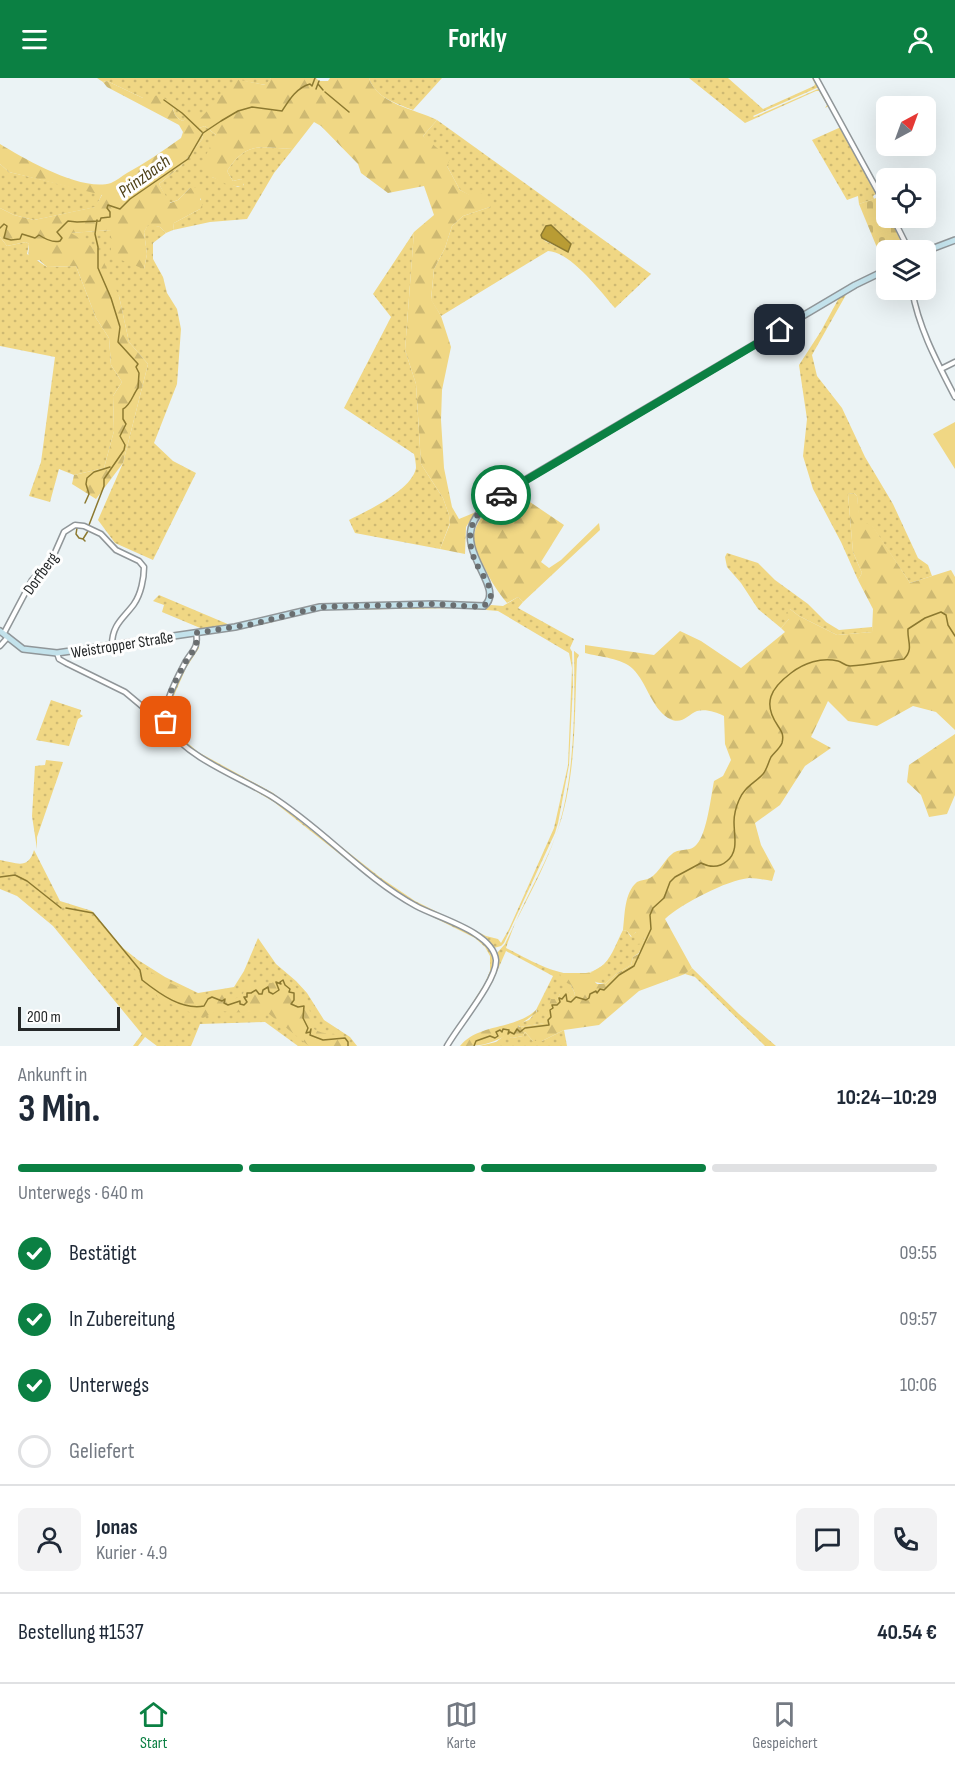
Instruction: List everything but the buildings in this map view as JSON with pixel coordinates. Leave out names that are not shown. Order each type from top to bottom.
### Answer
[{"type":"street","points":[[816,78],[876,188]]},
{"type":"street","points":[[936,247],[955,240]]},
{"type":"street","name":"Weistropper Straße","points":[[4,633],[20,648],[57,653],[253,624],[320,607],[434,604],[484,606],[489,602],[491,591],[473,556],[470,534],[472,523],[484,507],[515,486],[876,274]]},
{"type":"street","points":[[914,300],[922,329],[955,397]]},
{"type":"street","points":[[941,369],[955,362]]},
{"type":"street","name":"Dorfberg","points":[[0,646],[4,633],[32,580],[53,557],[64,532],[75,525],[101,534],[112,547],[141,562],[144,570],[139,594],[135,603],[116,626],[112,645]]},
{"type":"street","points":[[168,728],[165,718],[166,705],[186,661],[196,648],[196,633]]},
{"type":"street","points":[[57,653],[61,660],[70,666],[127,694],[196,754],[281,803],[409,902],[481,937],[493,951],[496,960],[493,975],[447,1046]]},
{"type":"green space","points":[[97,78],[271,78],[266,85],[236,80],[199,121],[189,116],[183,121],[175,115],[173,104],[143,98]]},
{"type":"green space","points":[[271,78],[316,78],[319,81],[328,81],[330,78],[369,78],[373,87],[388,100],[437,120],[423,136],[450,159],[447,166],[460,190],[470,195],[478,192],[490,198],[490,207],[463,216],[452,226],[445,248],[434,269],[431,299],[441,316],[451,347],[442,390],[441,420],[444,468],[452,507],[459,519],[476,512],[466,527],[465,554],[440,549],[450,524],[449,515],[443,498],[421,464],[416,384],[405,350],[414,232],[434,215],[424,186],[388,193],[361,173],[358,164],[321,126],[314,122],[293,149],[255,148],[248,150],[234,161],[227,171],[233,181],[241,179],[244,182],[243,187],[228,185],[212,177],[202,163],[216,135],[205,126],[199,128],[203,138],[181,166],[159,184],[170,203],[178,200],[190,188],[202,188],[206,195],[200,199],[203,204],[200,209],[174,223],[173,230],[166,233],[160,227],[148,225],[144,232],[147,254],[144,269],[111,256],[111,230],[71,233],[99,251],[119,296],[129,342],[148,364],[123,463],[96,499],[72,484],[74,475],[104,468],[114,431],[113,396],[122,382],[111,365],[109,338],[96,318],[76,266],[47,267],[39,260],[31,263],[28,261],[29,244],[26,242],[7,246],[0,237],[0,208],[14,215],[34,220],[95,207],[102,195],[9,172],[0,164],[0,144],[69,179],[99,185],[111,183],[174,143],[181,138],[183,132],[179,125],[107,87],[103,82],[107,81],[143,98],[159,95],[173,104],[175,115],[183,121],[194,111],[199,120],[236,79],[265,85]]},
{"type":"green space","points":[[369,78],[442,78],[413,110],[381,95]]},
{"type":"green space","points":[[689,78],[728,78],[763,109],[814,86],[812,78],[819,87],[754,117],[818,89],[829,106],[825,108],[827,105],[819,91],[816,91],[745,123]]},
{"type":"green space","points":[[437,120],[651,274],[615,308],[575,265],[557,253],[548,251],[441,316],[431,300],[434,269],[445,248],[452,226],[463,216],[490,207],[460,190],[447,166],[423,136]],"holes":[[[552,226],[571,244],[568,252],[545,241],[541,235]]]},
{"type":"green space","points":[[205,126],[216,135],[212,177],[238,187],[244,185],[241,179],[233,181],[227,171],[234,161],[248,150],[263,147],[293,149],[274,173],[247,219],[210,222],[173,230],[174,223],[200,209],[202,188],[190,188],[178,200],[169,203],[159,184],[181,166],[203,138],[199,128]]},
{"type":"green space","points":[[841,127],[876,191],[874,199],[859,204],[858,196],[847,200],[812,140]]},
{"type":"green space","points":[[0,164],[9,172],[102,194],[96,207],[34,220],[14,215],[0,208]]},
{"type":"green space","points":[[876,198],[876,228],[895,228],[900,240],[876,240],[876,245],[859,204]]},
{"type":"green space","points":[[148,224],[160,227],[166,233],[153,243],[153,259],[163,277],[167,293],[177,309],[181,329],[177,384],[154,443],[173,461],[196,473],[153,560],[115,543],[98,520],[123,463],[148,364],[129,342],[119,296],[70,233],[111,230],[144,269],[147,254],[144,232]]},
{"type":"green space","points":[[414,232],[405,350],[416,384],[421,464],[443,498],[449,515],[450,523],[440,549],[355,533],[349,520],[398,492],[413,476],[416,468],[414,454],[344,408],[391,317],[373,294]]},
{"type":"green space","points":[[0,237],[7,246],[26,242],[29,244],[27,254],[47,267],[76,266],[96,318],[109,338],[111,365],[122,382],[113,396],[114,431],[104,468],[74,475],[59,469],[50,502],[29,496],[41,462],[55,357],[0,346]]},
{"type":"green space","points":[[876,275],[847,293],[812,355],[817,376],[842,408],[865,457],[893,504],[918,558],[928,565],[932,576],[910,583],[872,526],[859,523],[857,496],[854,493],[848,494],[853,552],[862,573],[858,580],[813,489],[803,456],[807,419],[799,365],[840,296]]},
{"type":"green space","points":[[955,422],[955,469],[933,434]]},
{"type":"green space","points":[[854,493],[857,496],[860,522],[872,525],[910,583],[951,570],[955,577],[955,730],[936,712],[913,706],[877,726],[848,721],[828,701],[811,737],[831,748],[805,766],[780,805],[755,823],[761,845],[775,871],[772,881],[749,878],[729,883],[693,900],[665,919],[692,968],[685,974],[639,991],[599,1025],[564,1030],[542,1041],[533,1041],[525,1032],[523,1036],[512,1038],[505,1036],[484,1044],[460,1046],[477,1033],[518,1021],[536,1010],[536,1013],[518,1026],[544,1023],[551,999],[557,999],[560,994],[567,991],[572,997],[575,994],[571,985],[561,980],[560,973],[590,973],[607,963],[611,967],[595,982],[605,984],[631,965],[633,957],[640,953],[640,948],[634,945],[642,944],[645,937],[640,937],[636,932],[632,937],[623,930],[630,892],[637,882],[653,875],[672,854],[697,844],[706,823],[714,781],[723,776],[731,760],[725,744],[724,716],[700,710],[677,721],[668,718],[657,708],[633,669],[617,660],[585,653],[585,645],[654,655],[680,631],[701,641],[741,668],[785,632],[781,628],[789,619],[786,613],[790,609],[837,635],[872,632],[873,609],[858,580],[862,573],[853,552],[848,494]]},
{"type":"green space","points":[[509,494],[527,500],[564,525],[541,562],[549,568],[561,560],[599,523],[600,530],[523,602],[518,597],[507,603],[494,586],[478,557],[474,540],[482,517]]},
{"type":"green space","points":[[727,553],[758,563],[775,580],[839,630],[872,627],[872,632],[837,635],[790,609],[789,619],[781,628],[758,609],[727,567],[725,557]]},
{"type":"green space","points":[[159,595],[230,625],[205,630],[162,612],[164,605],[153,601]]},
{"type":"green space","points":[[518,597],[523,602],[518,608],[574,639],[570,648],[572,652],[573,684],[569,765],[558,823],[555,833],[501,946],[494,948],[479,934],[414,904],[271,795],[197,753],[176,736],[169,727],[167,718],[169,702],[185,667],[197,650],[200,635],[314,609],[435,605],[482,609],[491,605],[503,606]],"holes":[[[463,608],[498,611],[569,653],[572,668],[568,765],[554,828],[501,943],[498,939],[486,936],[415,901],[381,878],[273,793],[198,752],[175,732],[169,721],[169,707],[186,668],[199,648],[200,635],[264,624],[321,610]]]},
{"type":"green space","points":[[574,651],[579,655],[571,770],[563,814],[556,835],[570,768],[574,720]]},
{"type":"green space","points":[[51,700],[81,710],[80,714],[83,716],[78,719],[69,746],[36,740]]},
{"type":"green space","points":[[955,734],[955,795],[947,814],[929,817],[921,795],[907,782],[909,765]]},
{"type":"green space","points":[[186,748],[275,801],[344,856],[417,908],[479,938],[491,949],[494,966],[489,980],[445,1046],[485,983],[490,971],[490,956],[485,947],[475,938],[407,904],[366,875],[274,802]]},
{"type":"green space","points":[[46,760],[63,762],[37,837],[37,849],[32,816],[35,766],[45,765]]},
{"type":"green space","points":[[556,835],[539,876],[516,922],[544,863]]},
{"type":"green space","points":[[34,850],[60,901],[92,911],[123,948],[138,960],[165,977],[198,993],[234,987],[244,971],[258,938],[276,964],[307,993],[324,1020],[350,1037],[357,1046],[298,1046],[265,1022],[200,1024],[191,1046],[157,1046],[145,1037],[138,1046],[133,1046],[142,1034],[53,926],[17,896],[0,889],[0,860],[25,863]]},
{"type":"green space","points":[[516,922],[506,948],[542,966],[568,974],[560,973],[571,985],[575,994],[573,997],[560,994],[549,1010],[545,1023],[520,1027],[518,1024],[529,1020],[537,1011],[553,976],[506,951],[492,983],[448,1046],[495,975],[497,953],[505,944]]},
{"type":"green space","points":[[623,930],[627,931],[631,937],[637,931],[645,937],[631,965],[605,984],[595,982],[607,963],[595,970],[607,960]]},
{"type":"green space","points":[[122,953],[163,980],[199,996],[221,990],[231,1000],[242,996],[247,984],[272,983],[282,973],[299,991],[300,1001],[308,1003],[314,1029],[344,1037],[350,1046],[309,1046],[269,1014],[217,1011],[203,1018],[159,999]]},
{"type":"green space","points":[[692,968],[776,1046],[765,1046],[695,977],[685,974]]},
{"type":"green space","points":[[564,1030],[567,1046],[479,1046],[496,1042],[505,1035],[512,1038],[523,1036],[525,1032],[533,1041],[542,1041]]},
{"type":"shaded area","points":[[551,225],[571,244],[568,252],[542,238],[541,235],[546,226]]},
{"type":"waterway","name":"Prinzbach","points":[[0,228],[4,224],[7,226],[4,238],[11,240],[20,239],[22,234],[35,238],[39,235],[52,241],[60,241],[62,238],[57,232],[68,221],[100,221],[101,218],[110,217],[108,205],[120,209],[130,199],[188,159],[203,133],[221,121],[238,111],[252,107],[282,111],[297,91],[310,84],[312,86],[315,78]]},
{"type":"waterway","points":[[316,89],[319,81]]},
{"type":"waterway","points":[[318,84],[323,90]]},
{"type":"waterway","points":[[325,92],[349,112]]},
{"type":"waterway","points":[[164,100],[202,132]]},
{"type":"waterway","points":[[89,525],[104,486],[104,479],[124,450],[125,445],[120,436],[126,424],[123,419],[123,409],[138,388],[139,373],[136,367],[138,364],[118,342],[120,327],[98,268],[98,247],[95,234],[97,220]]},
{"type":"waterway","points":[[85,503],[89,494],[87,478],[94,472],[110,467]]},
{"type":"waterway","points":[[77,528],[76,534],[83,539]]},
{"type":"waterway","points":[[85,541],[83,539],[88,531]]},
{"type":"waterway","points":[[474,1046],[476,1041],[490,1036],[495,1038],[498,1036],[496,1032],[500,1030],[502,1032],[503,1029],[509,1030],[508,1034],[510,1032],[514,1034],[517,1029],[520,1032],[525,1028],[549,1025],[552,1005],[557,1005],[560,1002],[559,998],[562,999],[566,994],[567,1001],[571,1002],[576,997],[586,1000],[590,994],[596,991],[597,993],[600,989],[604,990],[619,975],[634,966],[651,929],[650,915],[653,908],[664,898],[670,882],[701,863],[717,866],[731,857],[735,838],[735,811],[739,800],[747,788],[763,774],[771,757],[782,743],[782,734],[770,710],[771,696],[778,684],[801,666],[819,660],[838,661],[850,666],[904,659],[909,652],[908,629],[925,618],[941,612],[946,615],[948,625],[955,636]]},
{"type":"waterway","points":[[0,877],[15,875],[27,881],[61,908]]},
{"type":"waterway","points":[[66,908],[93,913],[140,970],[142,980],[172,1000],[196,1007],[204,1006],[212,997],[222,1001],[225,999],[224,1003],[228,1005],[240,1001],[240,1004],[244,1005],[247,1002],[244,997],[247,997],[247,993],[256,990],[262,994],[263,990],[268,987],[269,992],[273,994],[279,990],[276,982],[281,984],[283,980],[290,989],[289,992],[294,993],[294,1000],[291,1004],[298,1007],[304,1006],[303,1018],[308,1028],[306,1033],[311,1029],[310,1035],[323,1040],[345,1038],[348,1046]]},
{"type":"way so far","points":[[166,722],[166,705],[186,661],[196,648],[196,633],[253,624],[320,607],[434,604],[481,607],[486,605],[491,591],[473,556],[470,541],[471,528],[484,507],[501,495]]},
{"type":"route","points":[[501,495],[780,330]]}]
